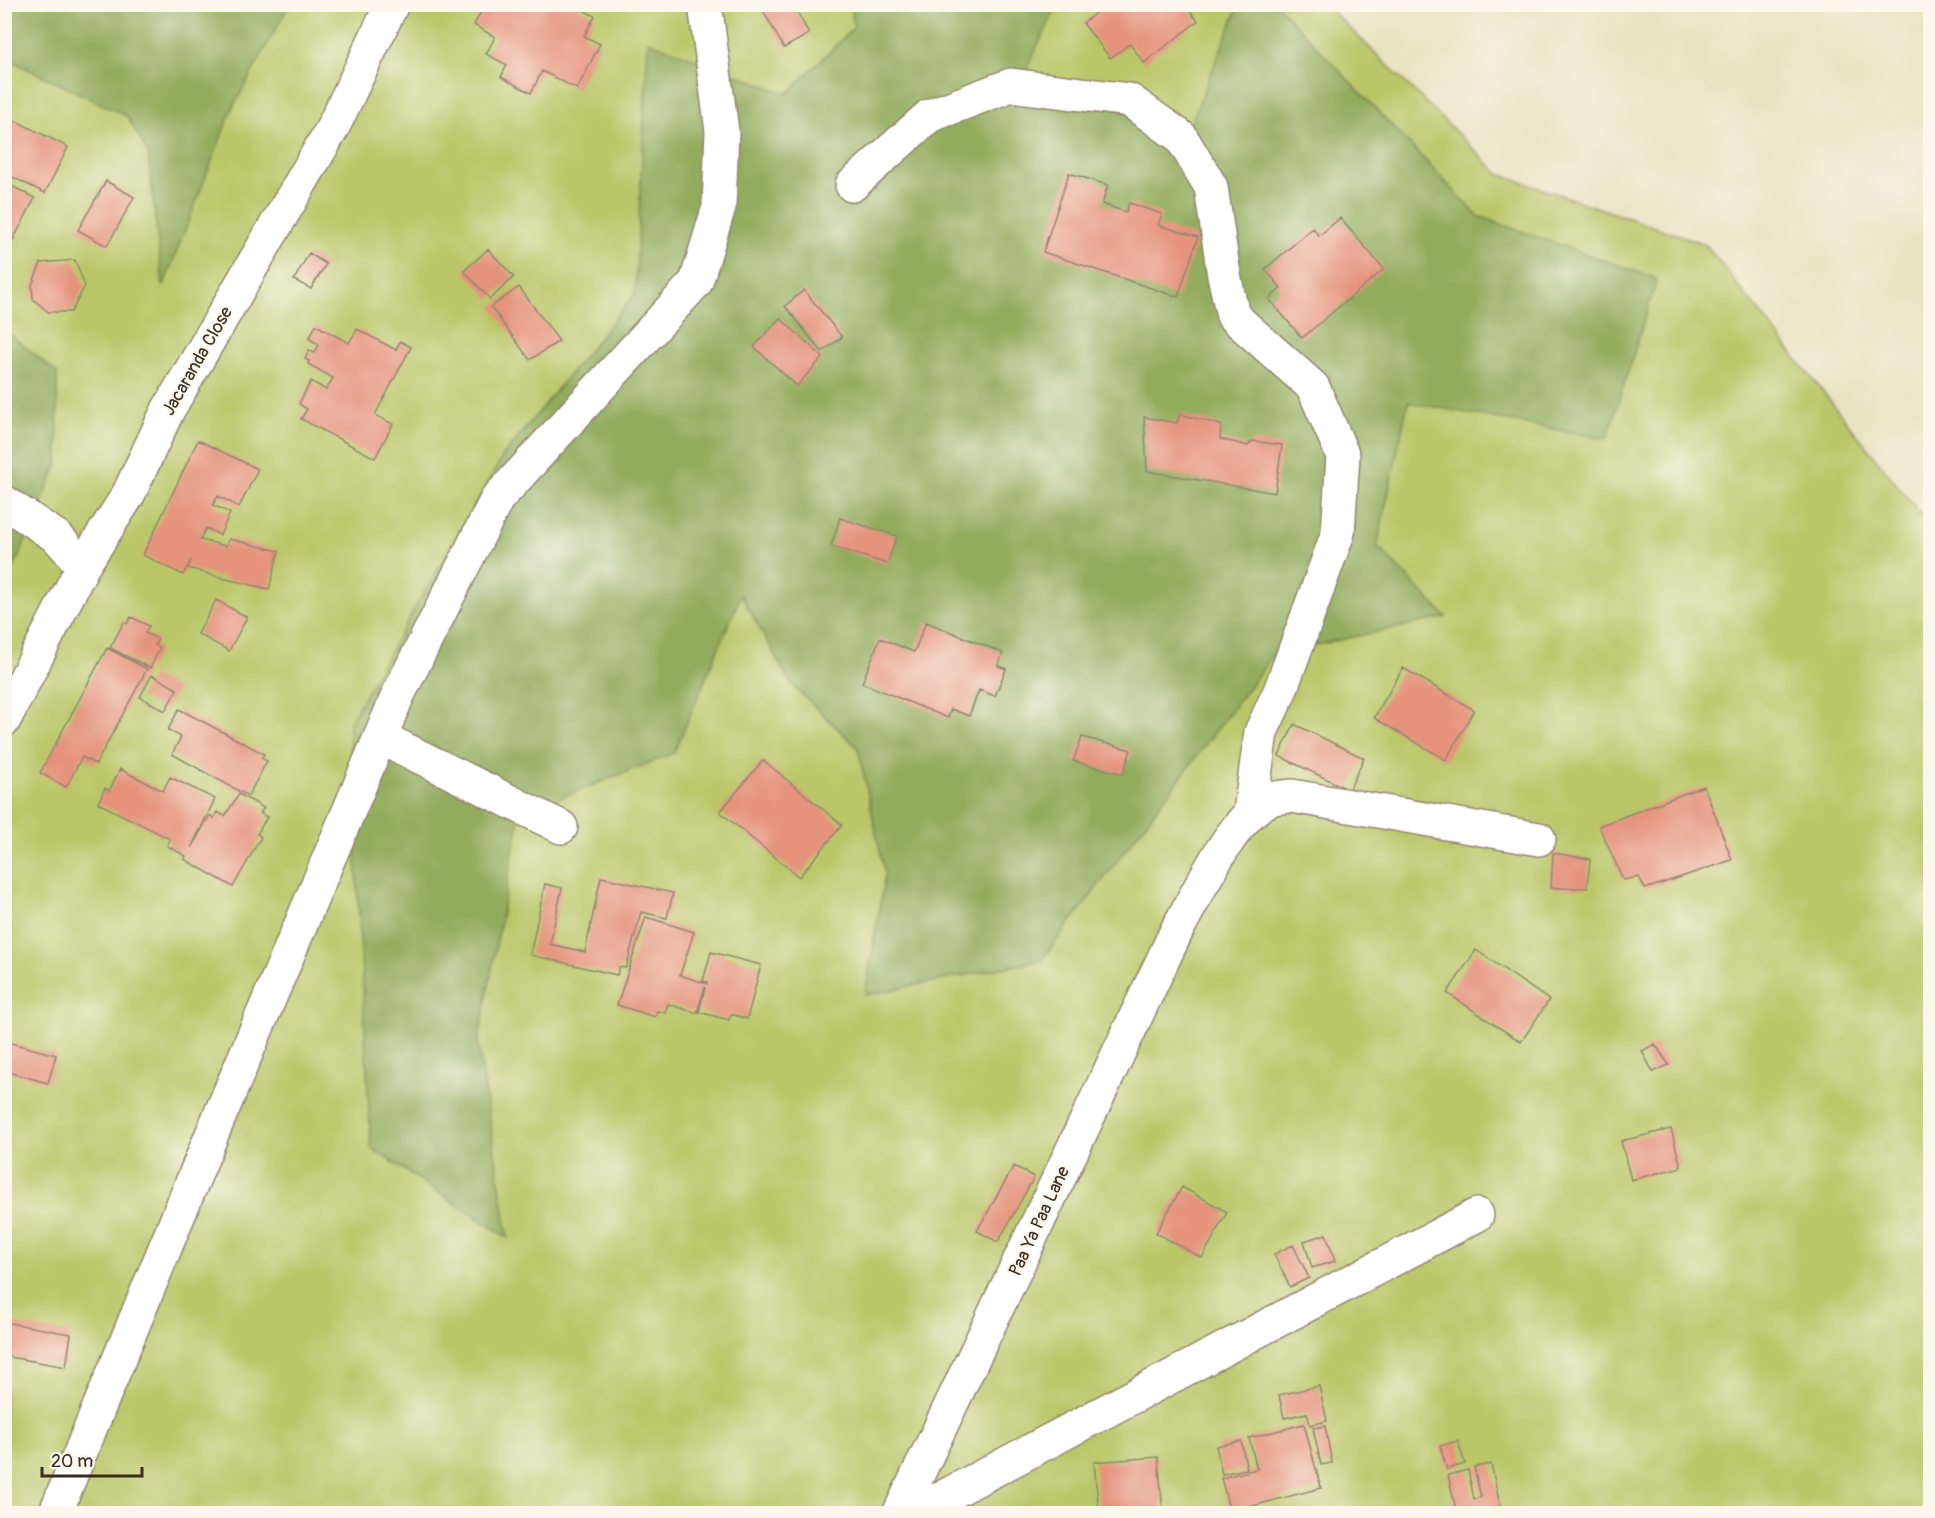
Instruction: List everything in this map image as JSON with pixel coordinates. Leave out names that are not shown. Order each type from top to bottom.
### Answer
[{"type":"street","name":"Jacaranda Close","points":[[4,720],[83,566],[128,495],[168,410],[332,129],[392,4]]},
{"type":"street","points":[[55,1514],[214,1127],[398,695],[497,499],[696,282],[719,207],[722,131],[705,4]]},
{"type":"street","points":[[852,185],[929,116],[1011,85],[1129,100],[1181,138],[1211,187],[1224,275],[1233,316],[1313,387],[1343,456],[1338,533],[1280,691],[1261,732],[1250,812]]},
{"type":"street","points":[[4,502],[57,537],[83,566]]},
{"type":"street","points":[[380,737],[561,827]]},
{"type":"street","points":[[1250,812],[1270,799],[1292,796],[1539,839]]},
{"type":"street","name":"Paa Ya Paa Lane","points":[[899,1514],[1178,928],[1232,834],[1250,812]]},
{"type":"street","points":[[910,1514],[1477,1215]]},
{"type":"green space","points":[[5,4],[289,5],[231,111],[163,287],[148,153],[127,116],[5,58]]},
{"type":"green space","points":[[5,5],[1326,5],[1499,174],[1705,244],[1930,526],[1930,1513],[5,1514]]},
{"type":"green space","points":[[851,5],[1058,5],[1026,69],[1185,137],[1239,5],[1277,5],[1478,216],[1657,279],[1607,439],[1408,402],[1377,546],[1446,617],[1274,654],[1042,960],[865,995],[885,874],[858,748],[791,684],[741,595],[674,753],[520,814],[478,1044],[508,1238],[371,1148],[349,723],[503,456],[635,294],[648,41],[787,94],[854,27]]},
{"type":"green space","points":[[5,330],[57,373],[58,463],[5,589]]},
{"type":"building","points":[[485,4],[572,4],[595,16],[584,36],[600,44],[577,89],[542,71],[531,93],[501,77],[507,65],[486,54],[495,37],[474,25]]},
{"type":"building","points":[[765,4],[793,4],[809,34],[784,48],[761,7]]},
{"type":"building","points":[[1106,4],[1194,4],[1188,9],[1198,21],[1144,63],[1130,44],[1110,58],[1083,23]]},
{"type":"building","points":[[4,115],[68,147],[45,193],[4,173]]},
{"type":"building","points":[[1069,173],[1108,185],[1102,204],[1126,212],[1129,203],[1162,214],[1158,225],[1198,237],[1178,297],[1043,252]]},
{"type":"building","points":[[106,181],[134,197],[107,246],[78,230]]},
{"type":"building","points":[[4,182],[35,198],[13,240],[4,236]]},
{"type":"building","points":[[1340,218],[1384,269],[1302,338],[1269,299],[1281,288],[1265,269],[1313,228],[1319,236]]},
{"type":"building","points":[[488,249],[514,277],[490,299],[464,271]]},
{"type":"building","points":[[309,253],[326,264],[311,289],[294,280]]},
{"type":"building","points":[[75,260],[85,286],[71,312],[48,312],[33,299],[32,285],[41,263]]},
{"type":"building","points":[[519,287],[559,341],[530,360],[491,307]]},
{"type":"building","points":[[804,290],[842,337],[822,352],[785,306]]},
{"type":"building","points":[[780,318],[823,357],[797,386],[754,347]]},
{"type":"building","points":[[316,325],[349,343],[357,329],[396,350],[400,341],[411,347],[375,415],[393,424],[375,458],[301,419],[307,409],[299,404],[311,381],[326,390],[333,378],[308,364],[309,361],[305,359],[309,350],[315,353],[319,344],[309,339]]},
{"type":"building","points":[[1180,414],[1221,425],[1220,439],[1248,446],[1252,441],[1282,445],[1275,493],[1147,471],[1144,417],[1177,423]]},
{"type":"building","points":[[198,440],[258,469],[239,507],[218,496],[213,505],[230,513],[220,535],[206,528],[200,540],[226,546],[229,539],[279,551],[269,589],[188,568],[191,560],[183,575],[143,555]]},
{"type":"building","points":[[840,518],[897,536],[887,564],[831,546]]},
{"type":"building","points":[[216,600],[247,617],[229,651],[198,634]]},
{"type":"building","points":[[131,617],[149,626],[145,633],[158,639],[155,645],[160,648],[150,668],[110,648],[124,622],[127,624]]},
{"type":"building","points":[[926,622],[1003,653],[998,666],[1006,669],[995,696],[979,690],[969,716],[951,709],[948,718],[862,683],[880,638],[914,652]]},
{"type":"building","points":[[107,648],[147,669],[96,764],[82,757],[66,787],[40,773]]},
{"type":"building","points":[[1403,668],[1474,710],[1446,760],[1374,718]]},
{"type":"building","points":[[152,675],[177,689],[165,711],[140,697]]},
{"type":"building","points":[[179,709],[264,754],[261,758],[267,761],[248,796],[172,754],[181,737],[168,730]]},
{"type":"building","points":[[1294,724],[1364,758],[1349,790],[1279,756]]},
{"type":"building","points":[[1082,737],[1131,750],[1123,774],[1073,761]]},
{"type":"building","points":[[763,760],[842,825],[799,877],[720,812]]},
{"type":"building","points":[[120,769],[163,791],[170,777],[215,799],[191,848],[210,815],[214,818],[217,812],[225,816],[239,794],[264,808],[260,813],[267,817],[257,834],[261,837],[233,887],[184,859],[186,856],[167,846],[170,839],[98,803],[105,788],[109,791]]},
{"type":"building","points":[[1704,786],[1732,860],[1645,889],[1639,877],[1623,880],[1599,826]]},
{"type":"building","points":[[1553,853],[1590,859],[1587,888],[1551,888]]},
{"type":"building","points":[[601,877],[673,893],[667,918],[641,912],[626,968],[619,967],[617,975],[530,955],[545,884],[562,888],[550,944],[585,952]]},
{"type":"building","points":[[646,917],[694,932],[680,975],[707,984],[703,981],[711,952],[761,965],[747,1019],[731,1014],[729,1020],[699,1012],[705,987],[697,1013],[668,1004],[665,1013],[657,1011],[655,1017],[617,1005]]},
{"type":"building","points":[[1476,950],[1549,1000],[1521,1042],[1447,993]]},
{"type":"building","points":[[4,1041],[56,1055],[48,1083],[4,1071]]},
{"type":"building","points":[[1655,1044],[1669,1065],[1653,1072],[1642,1051]]},
{"type":"building","points":[[1671,1129],[1681,1167],[1631,1180],[1621,1141]]},
{"type":"building","points":[[1014,1166],[1034,1177],[998,1242],[977,1231]]},
{"type":"building","points":[[1182,1187],[1227,1212],[1202,1258],[1156,1233]]},
{"type":"building","points":[[1326,1234],[1335,1261],[1312,1268],[1304,1241]]},
{"type":"building","points":[[1293,1245],[1309,1278],[1290,1287],[1274,1254]]},
{"type":"building","points":[[4,1322],[71,1334],[66,1367],[4,1356]]},
{"type":"building","points":[[1319,1386],[1327,1421],[1310,1425],[1307,1413],[1284,1418],[1279,1395]]},
{"type":"building","points":[[1304,1424],[1321,1488],[1230,1512],[1221,1478],[1257,1469],[1249,1438]]},
{"type":"building","points":[[1325,1426],[1332,1463],[1321,1465],[1313,1428]]},
{"type":"building","points":[[1241,1441],[1247,1469],[1222,1474],[1216,1446]]},
{"type":"building","points":[[1458,1441],[1465,1464],[1447,1469],[1440,1446]]},
{"type":"building","points":[[1158,1457],[1163,1514],[1099,1514],[1094,1462]]},
{"type":"building","points":[[1491,1464],[1502,1514],[1457,1514],[1448,1475],[1468,1470],[1474,1499],[1481,1497],[1474,1467]]}]
